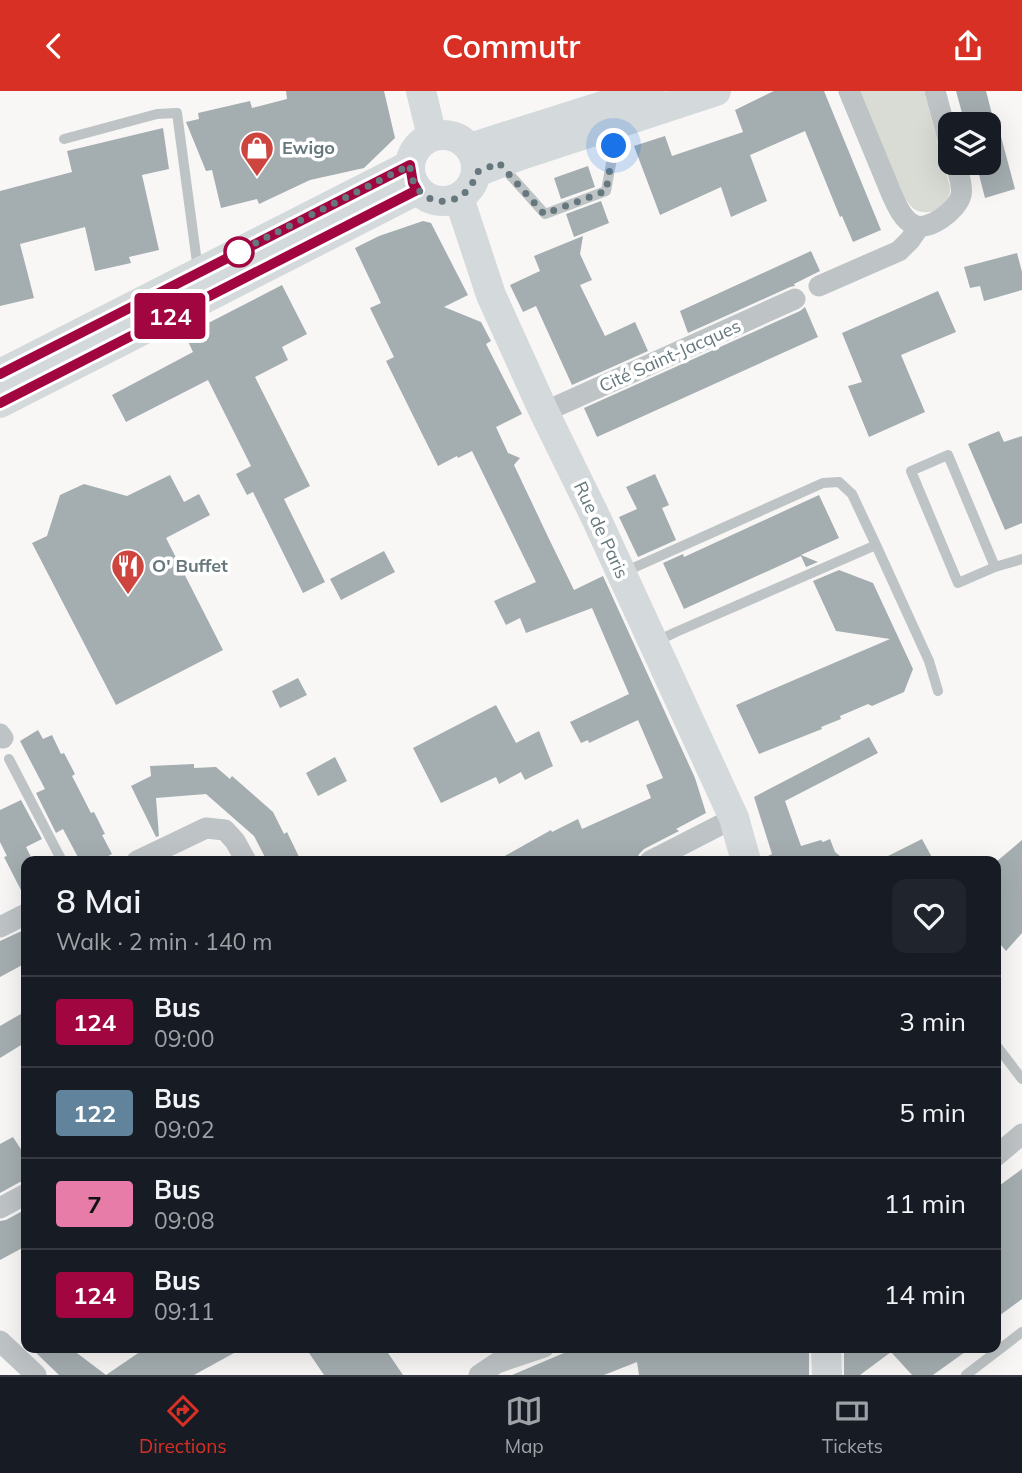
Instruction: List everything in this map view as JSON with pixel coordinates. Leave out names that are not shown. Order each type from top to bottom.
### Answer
[{"type":"main road","points":[[421,91],[432,137]]},
{"type":"main road","points":[[482,161],[463,141],[442,135],[424,141],[412,156],[414,177],[426,197],[437,201],[459,198],[474,182],[482,161],[649,91]]},
{"type":"main road","points":[[482,161],[618,123],[716,91]]},
{"type":"main road","points":[[0,374],[199,272],[414,177]]},
{"type":"main road","points":[[0,403],[414,177]]},
{"type":"main road","name":"Rue de Paris","points":[[459,198],[491,295],[734,818],[745,856]]},
{"type":"main road","points":[[827,1353],[827,1375]]},
{"type":"street","points":[[849,91],[899,209],[906,219],[919,227]]},
{"type":"street","points":[[935,91],[941,112]]},
{"type":"street","points":[[820,286],[899,251],[911,240],[919,227],[947,216],[956,207],[961,195],[959,175]]},
{"type":"street","name":"Cité Saint-Jacques","points":[[544,412],[795,299]]},
{"type":"street","points":[[660,856],[734,818]]},
{"type":"street","points":[[147,856],[205,828],[225,830],[236,841],[244,856]]},
{"type":"street","points":[[0,927],[21,916]]},
{"type":"street","points":[[1001,1152],[1022,1134]]},
{"type":"street","points":[[0,1208],[21,1197]]},
{"type":"street","points":[[0,1341],[36,1375]]},
{"type":"street","points":[[490,1365],[526,1353]]},
{"type":"lane","points":[[64,139],[158,114],[177,113],[199,272]]},
{"type":"lane","points":[[482,161],[544,214],[606,191],[618,123]]},
{"type":"lane","points":[[995,568],[948,455],[911,471],[958,583],[1022,559]]},
{"type":"lane","points":[[621,573],[822,482],[839,482],[852,494],[876,544],[929,661],[938,691]]},
{"type":"lane","points":[[653,643],[876,544]]},
{"type":"lane","points":[[4,744],[60,856]]},
{"type":"lane","points":[[1001,1052],[1022,1079]]},
{"type":"lane","points":[[1001,1348],[1022,1332]]},
{"type":"lane","points":[[966,1375],[995,1353]]},
{"type":"shaded area","points":[[860,91],[924,91],[938,143],[938,175],[947,175],[950,193],[938,209],[928,212],[913,208],[903,196]]},
{"type":"building","points":[[286,91],[384,91],[395,138],[364,168],[310,180],[259,204],[257,199],[221,208],[212,170],[206,171],[186,122],[199,119],[198,113],[250,101],[252,108],[287,99]]},
{"type":"building","points":[[774,91],[824,91],[881,230],[853,242],[805,131],[750,155],[767,201],[731,217],[721,187],[660,215],[634,146],[665,136],[672,156],[743,132],[735,110]]},
{"type":"building","points":[[956,91],[986,91],[991,112],[962,112]]},
{"type":"building","points":[[163,128],[169,169],[142,175],[159,250],[129,257],[131,263],[95,271],[85,227],[20,244],[34,298],[0,306],[0,191],[72,172],[67,151]]},
{"type":"building","points":[[1001,136],[1015,189],[985,198],[979,175],[1001,175]]},
{"type":"building","points":[[588,166],[595,187],[561,199],[554,178]]},
{"type":"building","points":[[601,201],[609,223],[574,237],[566,214]]},
{"type":"building","points":[[423,221],[431,223],[468,295],[444,307],[481,322],[491,341],[486,344],[522,414],[496,427],[508,453],[520,458],[514,465],[574,590],[603,576],[695,778],[706,813],[644,849],[638,856],[505,856],[551,830],[552,832],[578,819],[582,829],[651,798],[646,785],[663,778],[638,720],[589,743],[588,740],[581,743],[570,722],[629,694],[592,608],[526,633],[520,618],[506,625],[494,601],[536,582],[472,451],[438,466],[386,361],[394,357],[370,308],[381,303],[355,248],[379,236]]},
{"type":"building","points":[[583,236],[580,254],[592,280],[580,285],[605,336],[635,322],[648,351],[572,385],[536,306],[523,312],[510,285],[540,271],[534,256]]},
{"type":"building","points":[[811,251],[820,271],[794,284],[795,286],[688,333],[680,311]]},
{"type":"building","points":[[1017,253],[1022,272],[1022,290],[984,301],[980,286],[970,288],[964,267]]},
{"type":"building","points":[[282,285],[307,334],[282,347],[288,360],[255,377],[310,486],[284,499],[325,582],[303,593],[253,492],[247,495],[236,474],[251,466],[208,380],[126,422],[112,395],[193,352],[185,335]]},
{"type":"building","points":[[938,291],[956,332],[901,355],[925,412],[869,437],[848,386],[862,382],[842,333]]},
{"type":"building","points":[[805,307],[818,337],[597,437],[584,408]]},
{"type":"building","points":[[999,431],[1004,442],[1022,436],[1022,523],[1005,530],[968,444]]},
{"type":"building","points":[[655,474],[669,505],[662,508],[676,540],[638,557],[619,517],[637,509],[626,487]]},
{"type":"building","name":"O' Buffet","points":[[170,475],[184,502],[199,494],[210,515],[166,538],[223,650],[116,705],[32,543],[47,536],[60,495],[84,484],[127,496]]},
{"type":"building","points":[[819,495],[839,538],[801,555],[818,562],[806,567],[801,556],[684,609],[663,563],[683,554],[684,557]]},
{"type":"building","points":[[384,551],[395,572],[341,600],[330,579]]},
{"type":"building","points":[[839,570],[873,583],[913,669],[904,692],[872,706],[868,704],[840,716],[841,719],[821,727],[822,729],[759,754],[736,705],[890,639],[836,631],[813,581]]},
{"type":"building","points":[[298,678],[307,695],[280,708],[272,691]]},
{"type":"building","points":[[496,705],[516,743],[539,731],[553,766],[525,780],[521,772],[499,784],[496,777],[441,803],[413,748]]},
{"type":"building","points":[[38,730],[43,739],[52,735],[75,774],[72,776],[91,813],[94,812],[112,854],[77,856],[63,829],[56,833],[36,793],[45,789],[20,741]]},
{"type":"building","points":[[869,737],[878,753],[785,801],[801,846],[830,839],[835,852],[840,856],[768,856],[772,854],[754,797]]},
{"type":"building","points":[[335,757],[347,781],[318,796],[306,773]]},
{"type":"building","points":[[194,764],[194,768],[216,767],[230,779],[232,776],[273,812],[299,856],[264,856],[254,836],[206,794],[156,798],[159,836],[156,837],[131,786],[151,776],[150,766]]},
{"type":"building","points":[[21,800],[42,839],[26,847],[30,856],[21,856],[21,890],[4,857],[7,856],[0,842],[0,810]]},
{"type":"building","points":[[922,839],[931,856],[888,856]]},
{"type":"building","points":[[1022,840],[1022,933],[1006,951],[1001,945],[1001,858]]},
{"type":"building","points":[[21,931],[21,966],[0,977],[0,941]]},
{"type":"building","points":[[21,1014],[21,1045],[0,1058],[0,1026]]},
{"type":"building","points":[[13,1137],[21,1149],[21,1182],[0,1193],[0,1144]]},
{"type":"building","points":[[1022,1169],[1022,1299],[1001,1314],[1001,1184]]},
{"type":"building","points":[[21,1212],[21,1249],[0,1260],[0,1221]]},
{"type":"building","points":[[36,1353],[77,1353],[106,1375],[59,1375]]},
{"type":"building","points":[[138,1353],[234,1353],[194,1375],[106,1375]]},
{"type":"building","points":[[309,1353],[388,1353],[403,1375],[324,1375]]},
{"type":"building","points":[[564,1353],[809,1353],[809,1375],[639,1375],[637,1362],[604,1375],[512,1375]]},
{"type":"building","points":[[844,1353],[890,1353],[860,1375],[844,1375]]},
{"type":"building","points":[[892,1353],[964,1353],[933,1375],[912,1375]]},
{"type":"bus line","name":"124","points":[[0,374],[410,165],[410,174],[417,190],[0,403]]},
{"type":"place","name":"Ewigo","points":[[257,178]]},
{"type":"place","name":"O' Buffet","points":[[128,596]]},
{"type":"route","points":[[239,252],[236,253],[410,165],[410,174],[417,190],[437,201],[448,201],[459,198],[468,191],[477,172],[499,163],[544,214],[606,191],[614,146]]}]
